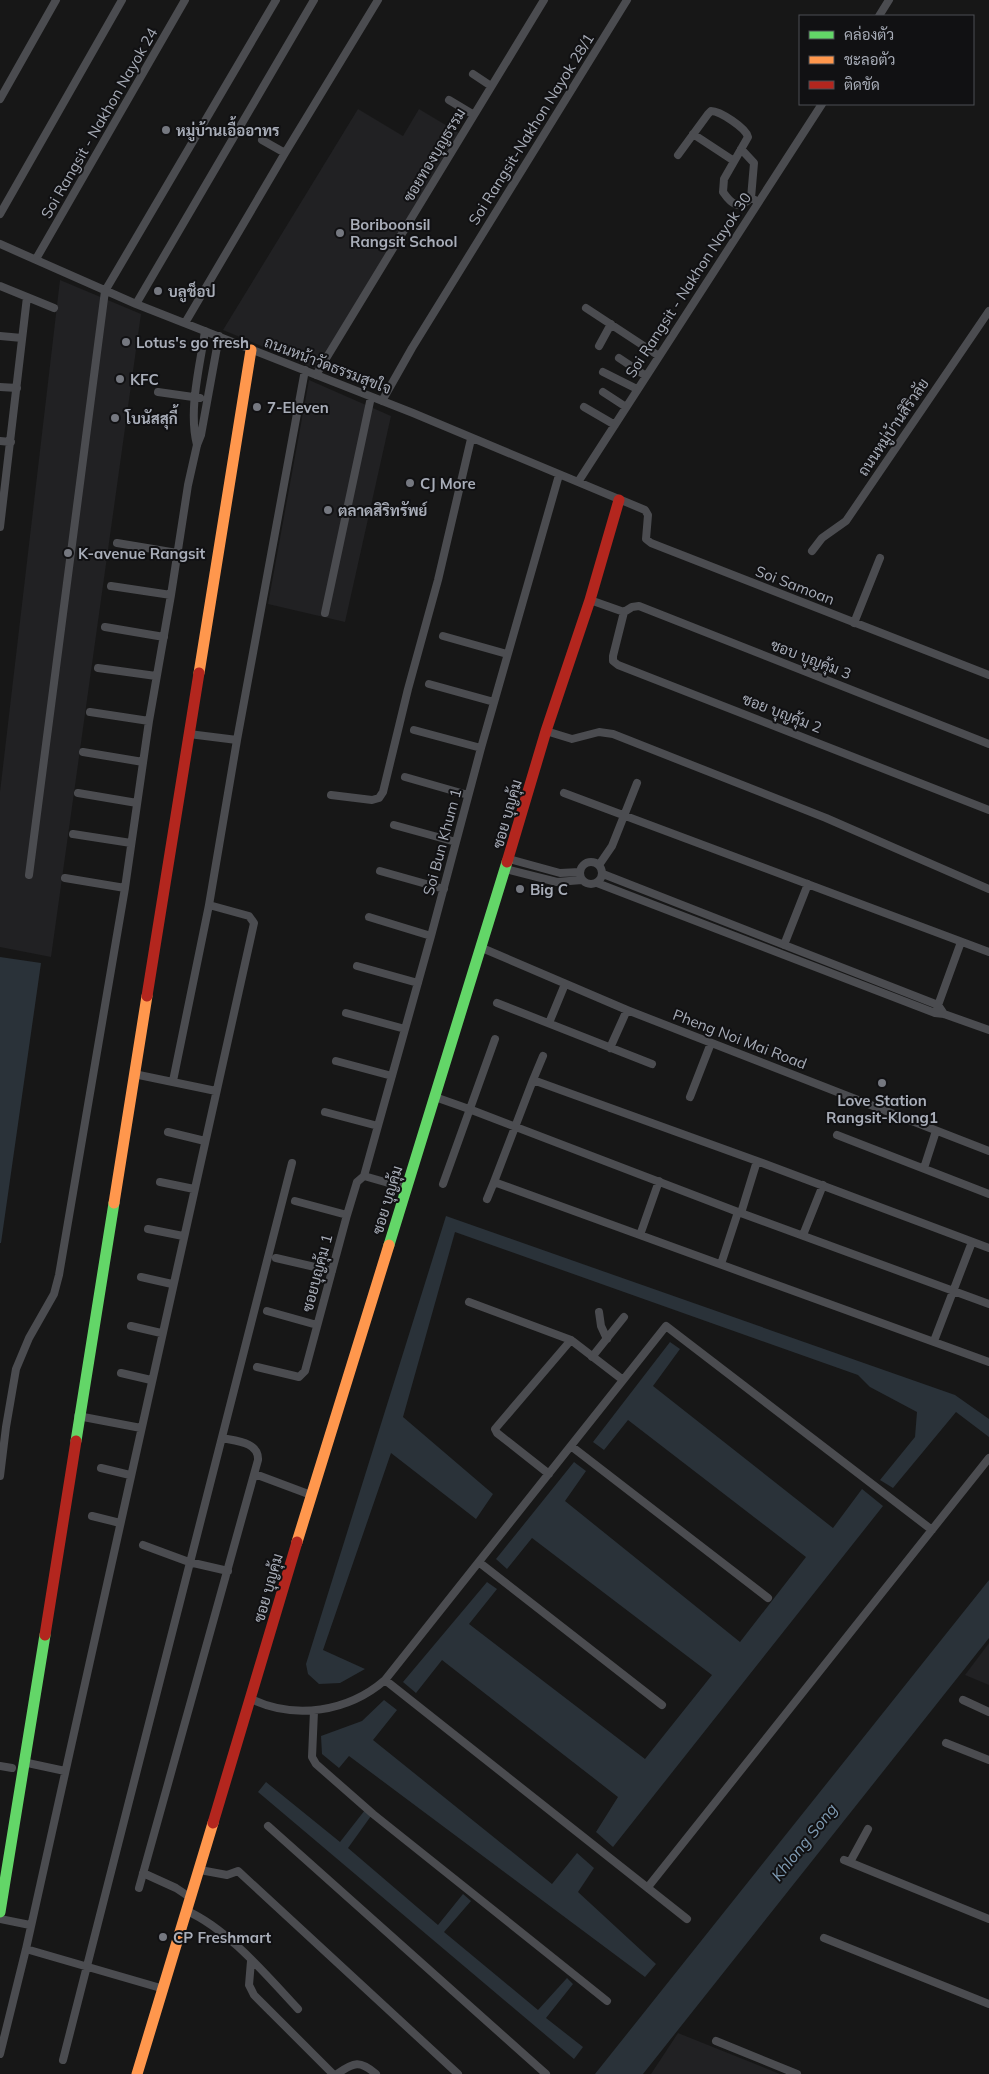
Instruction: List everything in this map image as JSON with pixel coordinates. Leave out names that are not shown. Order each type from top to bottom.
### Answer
[{"type":"street","points":[[0,99],[56,0]]},
{"type":"street","points":[[0,214],[122,0]]},
{"type":"street","name":"Soi Rangsit - Nakhon Nayok 24","points":[[36,259],[185,0]]},
{"type":"street","points":[[29,875],[105,291],[276,0]]},
{"type":"street","points":[[136,304],[314,0]]},
{"type":"street","points":[[185,323],[285,152],[378,0]]},
{"type":"street","name":"ซอยทองบุญธรรม","points":[[316,375],[544,0]]},
{"type":"street","name":"Soi Rangsit-Nakhon Nayok 28/1","points":[[382,401],[416,341],[627,0]]},
{"type":"street","points":[[880,15],[889,0]]},
{"type":"street","points":[[473,74],[491,86]]},
{"type":"street","points":[[449,100],[474,115]]},
{"type":"street","name":"Soi Rangsit - Nakhon Nayok 30","points":[[578,482],[659,356],[755,200],[821,105]]},
{"type":"street","points":[[678,155],[708,114],[716,111],[747,133],[748,137],[724,179],[724,192],[733,203],[740,206],[755,200],[754,163],[741,150]]},
{"type":"street","points":[[693,134],[734,160]]},
{"type":"street","points":[[262,140],[285,152]]},
{"type":"street","name":"ถนนหน้าวัดธรรมสุขใจ","points":[[0,244],[136,304],[370,396],[620,500]]},
{"type":"street","points":[[0,286],[54,308]]},
{"type":"street","points":[[0,527],[2,494],[11,442],[27,297]]},
{"type":"street","points":[[586,308],[659,356]]},
{"type":"street","name":"ถนนหมู่บ้านสิริวลัย","points":[[812,551],[822,538],[846,521],[989,311]]},
{"type":"street","points":[[599,346],[611,324]]},
{"type":"street","points":[[197,445],[193,417],[205,331]]},
{"type":"street","points":[[0,336],[22,338]]},
{"type":"street","points":[[0,1476],[16,1369],[29,1338],[54,1294],[59,1275],[124,888],[156,676],[188,485],[201,435],[219,336]]},
{"type":"street","points":[[0,1912],[78,1416],[251,350]]},
{"type":"street","points":[[620,358],[646,376]]},
{"type":"street","points":[[174,1081],[209,905],[237,740],[305,370]]},
{"type":"street","points":[[603,372],[637,389]]},
{"type":"street","points":[[0,387],[17,388]]},
{"type":"street","points":[[158,392],[207,399]]},
{"type":"street","points":[[603,392],[626,407]]},
{"type":"street","points":[[325,613],[370,396]]},
{"type":"street","points":[[584,407],[615,425]]},
{"type":"street","points":[[331,795],[372,800],[379,798],[383,792],[408,689],[438,580],[471,439]]},
{"type":"street","points":[[0,442],[11,442]]},
{"type":"street","name":"Soi Bun Khum 1","points":[[364,1176],[481,748],[560,475]]},
{"type":"street","name":"ซอย บุญคุ้ม","points":[[137,2074],[188,1911],[311,1494],[508,864],[546,731],[590,600],[620,500]]},
{"type":"street","name":"Soi Samoan","points":[[620,500],[647,513],[646,536],[647,541],[651,543],[989,675]]},
{"type":"street","points":[[117,543],[177,553]]},
{"type":"street","points":[[854,622],[880,558]]},
{"type":"street","points":[[111,586],[171,595]]},
{"type":"street","points":[[590,600],[624,612]]},
{"type":"street","name":"ซอบ บุญคุ้ม 3","points":[[624,612],[632,606],[640,606],[989,744]]},
{"type":"street","name":"ซอย บุญคุ้ม 2","points":[[624,612],[613,656],[613,661],[618,664],[989,810]]},
{"type":"street","points":[[105,628],[164,637]]},
{"type":"street","points":[[443,636],[508,654]]},
{"type":"street","points":[[98,668],[156,676]]},
{"type":"street","points":[[429,684],[494,702]]},
{"type":"street","points":[[90,712],[149,721]]},
{"type":"street","points":[[414,730],[481,748]]},
{"type":"street","points":[[546,731],[572,739],[599,732],[613,734],[826,818],[989,889]]},
{"type":"street","points":[[189,734],[237,740]]},
{"type":"street","points":[[82,752],[143,762]]},
{"type":"street","points":[[405,777],[468,795]]},
{"type":"street","points":[[599,865],[612,846],[637,783]]},
{"type":"street","points":[[78,793],[137,803]]},
{"type":"street","points":[[564,793],[989,952]]},
{"type":"street","points":[[394,825],[456,842]]},
{"type":"street","points":[[72,834],[131,844]]},
{"type":"street","points":[[582,880],[580,872],[583,865],[589,862],[599,865],[603,874],[784,945],[944,1014],[989,1030]]},
{"type":"street","points":[[508,864],[560,873],[580,872]]},
{"type":"street","points":[[508,864],[557,882],[582,880],[591,885],[597,883],[603,874]]},
{"type":"street","points":[[380,871],[444,889]]},
{"type":"street","points":[[65,878],[124,888]]},
{"type":"street","points":[[597,883],[936,1009]]},
{"type":"street","points":[[784,945],[808,884]]},
{"type":"street","points":[[0,2054],[26,1949],[161,1333],[254,922],[249,916],[209,905]]},
{"type":"street","points":[[369,918],[431,936]]},
{"type":"street","points":[[936,1009],[961,942]]},
{"type":"street","name":"Pheng Noi Mai Road","points":[[482,948],[626,1010],[989,1151]]},
{"type":"street","points":[[357,966],[418,983]]},
{"type":"street","points":[[549,1023],[565,984]]},
{"type":"street","points":[[497,1003],[652,1064]]},
{"type":"street","points":[[610,1048],[626,1010]]},
{"type":"street","points":[[346,1013],[405,1029]]},
{"type":"street","points":[[443,1184],[495,1039]]},
{"type":"street","points":[[690,1097],[711,1043]]},
{"type":"street","points":[[487,1199],[543,1056]]},
{"type":"street","points":[[336,1061],[392,1076]]},
{"type":"street","points":[[134,1074],[216,1091]]},
{"type":"street","points":[[533,1080],[758,1161],[989,1248]]},
{"type":"street","points":[[435,1098],[470,1109],[659,1180],[740,1213],[989,1304]]},
{"type":"street","points":[[325,1112],[378,1126]]},
{"type":"street","points":[[924,1168],[936,1131]]},
{"type":"street","points":[[168,1132],[205,1141]]},
{"type":"street","points":[[837,1135],[989,1194]]},
{"type":"street","points":[[721,1264],[758,1161]]},
{"type":"street","points":[[63,2060],[292,1163]]},
{"type":"street","points":[[364,1176],[406,1188]]},
{"type":"street","name":"ซอยบุญคุ้ม 1","points":[[257,1367],[299,1377],[305,1371],[347,1215],[357,1182],[364,1176]]},
{"type":"street","points":[[640,1235],[659,1180]]},
{"type":"street","points":[[160,1182],[194,1189]]},
{"type":"street","points":[[494,1182],[989,1362]]},
{"type":"street","points":[[803,1235],[823,1185]]},
{"type":"street","points":[[295,1201],[347,1215]]},
{"type":"street","points":[[148,1228],[183,1236]]},
{"type":"street","points":[[934,1341],[972,1242]]},
{"type":"street","points":[[276,1258],[332,1271]]},
{"type":"street","points":[[141,1277],[172,1284]]},
{"type":"street","points":[[469,1302],[571,1340],[623,1380]]},
{"type":"street","points":[[267,1311],[317,1325]]},
{"type":"street","points":[[599,1312],[600,1326],[607,1338]]},
{"type":"street","points":[[592,1357],[624,1317]]},
{"type":"street","points":[[131,1326],[161,1333]]},
{"type":"street","points":[[250,1699],[265,1706],[282,1710],[314,1711],[356,1700],[371,1693],[385,1680],[480,1563],[663,1327],[668,1326],[932,1530]]},
{"type":"street","points":[[549,1474],[497,1433],[495,1429],[571,1340]]},
{"type":"street","points":[[121,1373],[151,1380]]},
{"type":"street","points":[[78,1416],[140,1428]]},
{"type":"street","points":[[139,1888],[258,1460],[257,1451],[247,1444],[222,1438]]},
{"type":"street","points":[[572,1446],[768,1598]]},
{"type":"street","points":[[648,1887],[989,1458]]},
{"type":"street","points":[[101,1468],[130,1475]]},
{"type":"street","points":[[255,1474],[311,1494]]},
{"type":"street","points":[[92,1516],[120,1522]]},
{"type":"street","points":[[143,1545],[189,1562],[228,1571]]},
{"type":"street","points":[[480,1563],[662,1705]]},
{"type":"street","points":[[385,1680],[687,1919]]},
{"type":"street","points":[[963,1700],[989,1712]]},
{"type":"street","points":[[314,1711],[312,1757],[316,1764],[373,1814],[607,2001]]},
{"type":"street","points":[[946,1742],[988,1758]]},
{"type":"street","points":[[23,1762],[65,1771]]},
{"type":"street","points":[[0,1766],[12,1768]]},
{"type":"street","points":[[268,1826],[546,2074]]},
{"type":"street","points":[[868,1829],[847,1861],[989,1919]]},
{"type":"street","points":[[200,1870],[227,1875],[238,1871],[458,2074]]},
{"type":"street","points":[[144,1873],[176,1888],[191,1898]]},
{"type":"street","points":[[188,1911],[201,1917],[213,1926],[251,1961],[298,2009]]},
{"type":"street","points":[[0,1919],[30,1925]]},
{"type":"street","points":[[824,1938],[989,2004]]},
{"type":"street","points":[[26,1949],[164,1989]]},
{"type":"street","points":[[251,1961],[249,1985],[254,1995],[333,2074]]},
{"type":"street","points":[[716,2041],[797,2074]]},
{"type":"street","points":[[338,2074],[350,2064],[357,2063],[366,2066],[376,2074]]},
{"type":"shaded area","name":"Boriboonsil Rangsit School","points":[[358,109],[403,136],[419,109],[459,133],[316,369],[223,330]]},
{"type":"shaded area","name":"K-avenue Rangsit","points":[[60,280],[141,314],[51,957],[0,947],[0,792]]},
{"type":"shaded area","name":"ตลาดสิริทรัพย์","points":[[309,380],[391,416],[345,622],[268,604]]},
{"type":"shaded area","points":[[989,1643],[989,1685],[965,1675]]},
{"type":"shaded area","points":[[678,2033],[780,2074],[651,2074]]},
{"type":"water","points":[[0,957],[41,963],[1,1243],[0,1243]]},
{"type":"water","points":[[446,1216],[955,1395],[989,1419],[989,1437],[956,1412],[893,1488],[880,1480],[915,1437],[917,1412],[870,1387],[858,1375],[455,1232],[403,1417],[493,1494],[476,1519],[391,1453],[323,1650],[365,1669],[340,1683],[319,1684],[308,1674],[306,1664]]},
{"type":"water","points":[[670,1342],[680,1349],[653,1386],[833,1528],[862,1489],[883,1506],[613,1847],[596,1832],[618,1797],[442,1660],[416,1693],[403,1682],[487,1582],[497,1589],[469,1624],[645,1759],[712,1675],[532,1538],[507,1569],[496,1559],[574,1462],[586,1471],[565,1501],[740,1642],[806,1557],[628,1420],[604,1450],[593,1442]]},
{"type":"water","name":"Khlong Song","points":[[989,1580],[989,1638],[643,2074],[595,2074]]},
{"type":"water","points":[[384,1700],[397,1710],[373,1740],[552,1884],[577,1853],[594,1868],[578,1892],[656,1964],[645,1977],[349,1756],[339,1768],[322,1754],[321,1736],[362,1721]]},
{"type":"water","points":[[266,1782],[340,1842],[365,1810],[371,1816],[348,1848],[438,1925],[463,1894],[471,1901],[444,1932],[538,2010],[567,1978],[573,1984],[546,2018],[583,2047],[574,2059],[258,1792]]},
{"type":"traffic: fast","points":[[389,1245],[507,862]]},
{"type":"traffic: fast","points":[[76,1441],[114,1203]]},
{"type":"traffic: fast","points":[[0,1912],[45,1635]]},
{"type":"traffic: slow","points":[[199,673],[251,350]]},
{"type":"traffic: slow","points":[[114,1203],[147,996]]},
{"type":"traffic: slow","points":[[297,1542],[389,1245]]},
{"type":"traffic: slow","points":[[137,2074],[213,1823]]},
{"type":"traffic: jam","points":[[507,862],[546,731],[590,600],[619,500]]},
{"type":"traffic: jam","points":[[147,996],[199,673]]},
{"type":"traffic: jam","points":[[45,1635],[76,1441]]},
{"type":"traffic: jam","points":[[213,1823],[297,1542]]},
{"type":"place","name":"หมู่บ้านเอื้ออาทร","points":[[166,130]]},
{"type":"place","name":"Boriboonsil Rangsit School","points":[[340,233]]},
{"type":"place","name":"บลูช็อป","points":[[158,291]]},
{"type":"place","name":"Lotus's go fresh","points":[[126,342]]},
{"type":"place","name":"KFC","points":[[120,379]]},
{"type":"place","name":"7-Eleven","points":[[257,407]]},
{"type":"place","name":"โบนัสสุกี้","points":[[115,418]]},
{"type":"place","name":"CJ More","points":[[410,483]]},
{"type":"place","name":"ตลาดสิริทรัพย์","points":[[328,510]]},
{"type":"place","name":"K-avenue Rangsit","points":[[68,553]]},
{"type":"place","name":"Big C","points":[[520,889]]},
{"type":"place","name":"Love Station Rangsit-Klong1","points":[[882,1083]]},
{"type":"place","name":"CP Freshmart","points":[[163,1937]]}]
